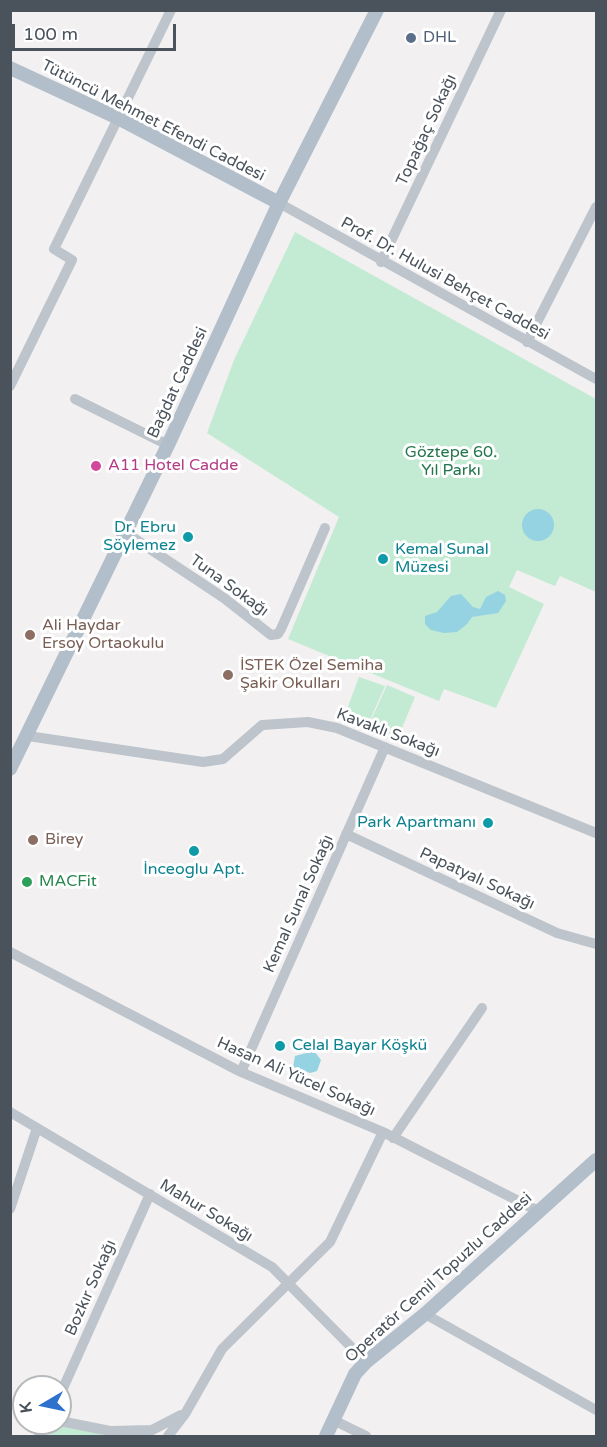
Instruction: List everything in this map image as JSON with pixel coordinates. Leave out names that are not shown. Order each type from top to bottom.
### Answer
[{"type":"main road","name":"Bağdat Caddesi","points":[[10,769],[168,445],[279,204],[377,10]]},
{"type":"main road","name":"Tütüncü Mehmet Efendi Caddesi","points":[[10,68],[120,119],[279,204]]},
{"type":"main road","name":"Operatör Cemil Topuzlu Caddesi","points":[[326,1437],[355,1374],[366,1362],[425,1314],[597,1160]]},
{"type":"street","points":[[10,386],[72,260],[54,249],[120,119],[171,10]]},
{"type":"street","name":"Topağaç Sokağı","points":[[381,262],[501,10]]},
{"type":"street","name":"Prof. Dr. Hulusi Behçet Caddesi","points":[[279,204],[597,379]]},
{"type":"street","points":[[527,342],[597,207]]},
{"type":"street","points":[[75,399],[168,445]]},
{"type":"street","name":"Tuna Sokağı","points":[[126,533],[224,598],[271,635],[278,634],[281,629],[325,528]]},
{"type":"street","name":"Kavaklı Sokağı","points":[[28,736],[203,762],[223,759],[262,725],[308,722],[337,728],[597,832]]},
{"type":"street","name":"Kemal Sunal Sokağı","points":[[241,1072],[385,747]]},
{"type":"street","name":"Papatyalı Sokağı","points":[[346,834],[557,933],[597,944]]},
{"type":"street","name":"Hasan Ali Yücel Sokağı","points":[[10,952],[241,1072],[388,1135],[538,1211]]},
{"type":"street","points":[[168,1437],[222,1349],[330,1242],[388,1135],[482,1008]]},
{"type":"street","name":"Mahur Sokağı","points":[[10,1112],[272,1267],[366,1362]]},
{"type":"street","points":[[10,1209],[37,1128]]},
{"type":"street","name":"Bozkır Sokağı","points":[[69,1375],[150,1194]]},
{"type":"street","points":[[425,1314],[597,1410]]},
{"type":"street","points":[[72,1423],[110,1431],[152,1430],[184,1414]]},
{"type":"street","points":[[333,1420],[366,1437]]},
{"type":"green space","name":"Göztepe 60. Yıl Parkı","points":[[295,232],[596,399],[596,592],[560,576],[555,586],[517,570],[509,587],[544,604],[496,708],[444,689],[439,701],[288,639],[339,517],[207,433],[234,360]]},
{"type":"green space","points":[[359,677],[385,686],[366,729],[343,720]]},
{"type":"green space","points":[[387,685],[415,697],[396,742],[367,729]]},
{"type":"green space","points":[[72,1427],[106,1436],[42,1436],[72,1435]]},
{"type":"water","points":[[538,509],[550,513],[554,525],[550,537],[538,541],[526,537],[522,525],[526,513]]},
{"type":"water","points":[[498,591],[505,595],[506,601],[498,613],[472,617],[457,632],[444,633],[431,630],[425,624],[425,616],[437,612],[451,596],[461,594],[473,607],[480,609],[486,597]]},
{"type":"water","points":[[314,1051],[321,1060],[317,1071],[310,1073],[293,1067],[295,1056]]},
{"type":"place","name":"DHL","points":[[411,38]]},
{"type":"place","name":"A11 Hotel Cadde","points":[[96,466]]},
{"type":"place","name":"Dr. Ebru Söylemez","points":[[188,537]]},
{"type":"place","name":"Kemal Sunal Müzesi","points":[[383,559]]},
{"type":"place","name":"Ali Haydar Ersoy Ortaokulu","points":[[30,635]]},
{"type":"place","name":"İSTEK Özel Semiha Şakir Okulları","points":[[228,675]]},
{"type":"place","name":"Park Apartmanı","points":[[488,823]]},
{"type":"place","name":"Birey","points":[[33,840]]},
{"type":"place","name":"İnceoglu Apt.","points":[[194,851]]},
{"type":"place","name":"MACFit","points":[[27,882]]},
{"type":"place","name":"Celal Bayar Köşkü","points":[[280,1046]]}]
